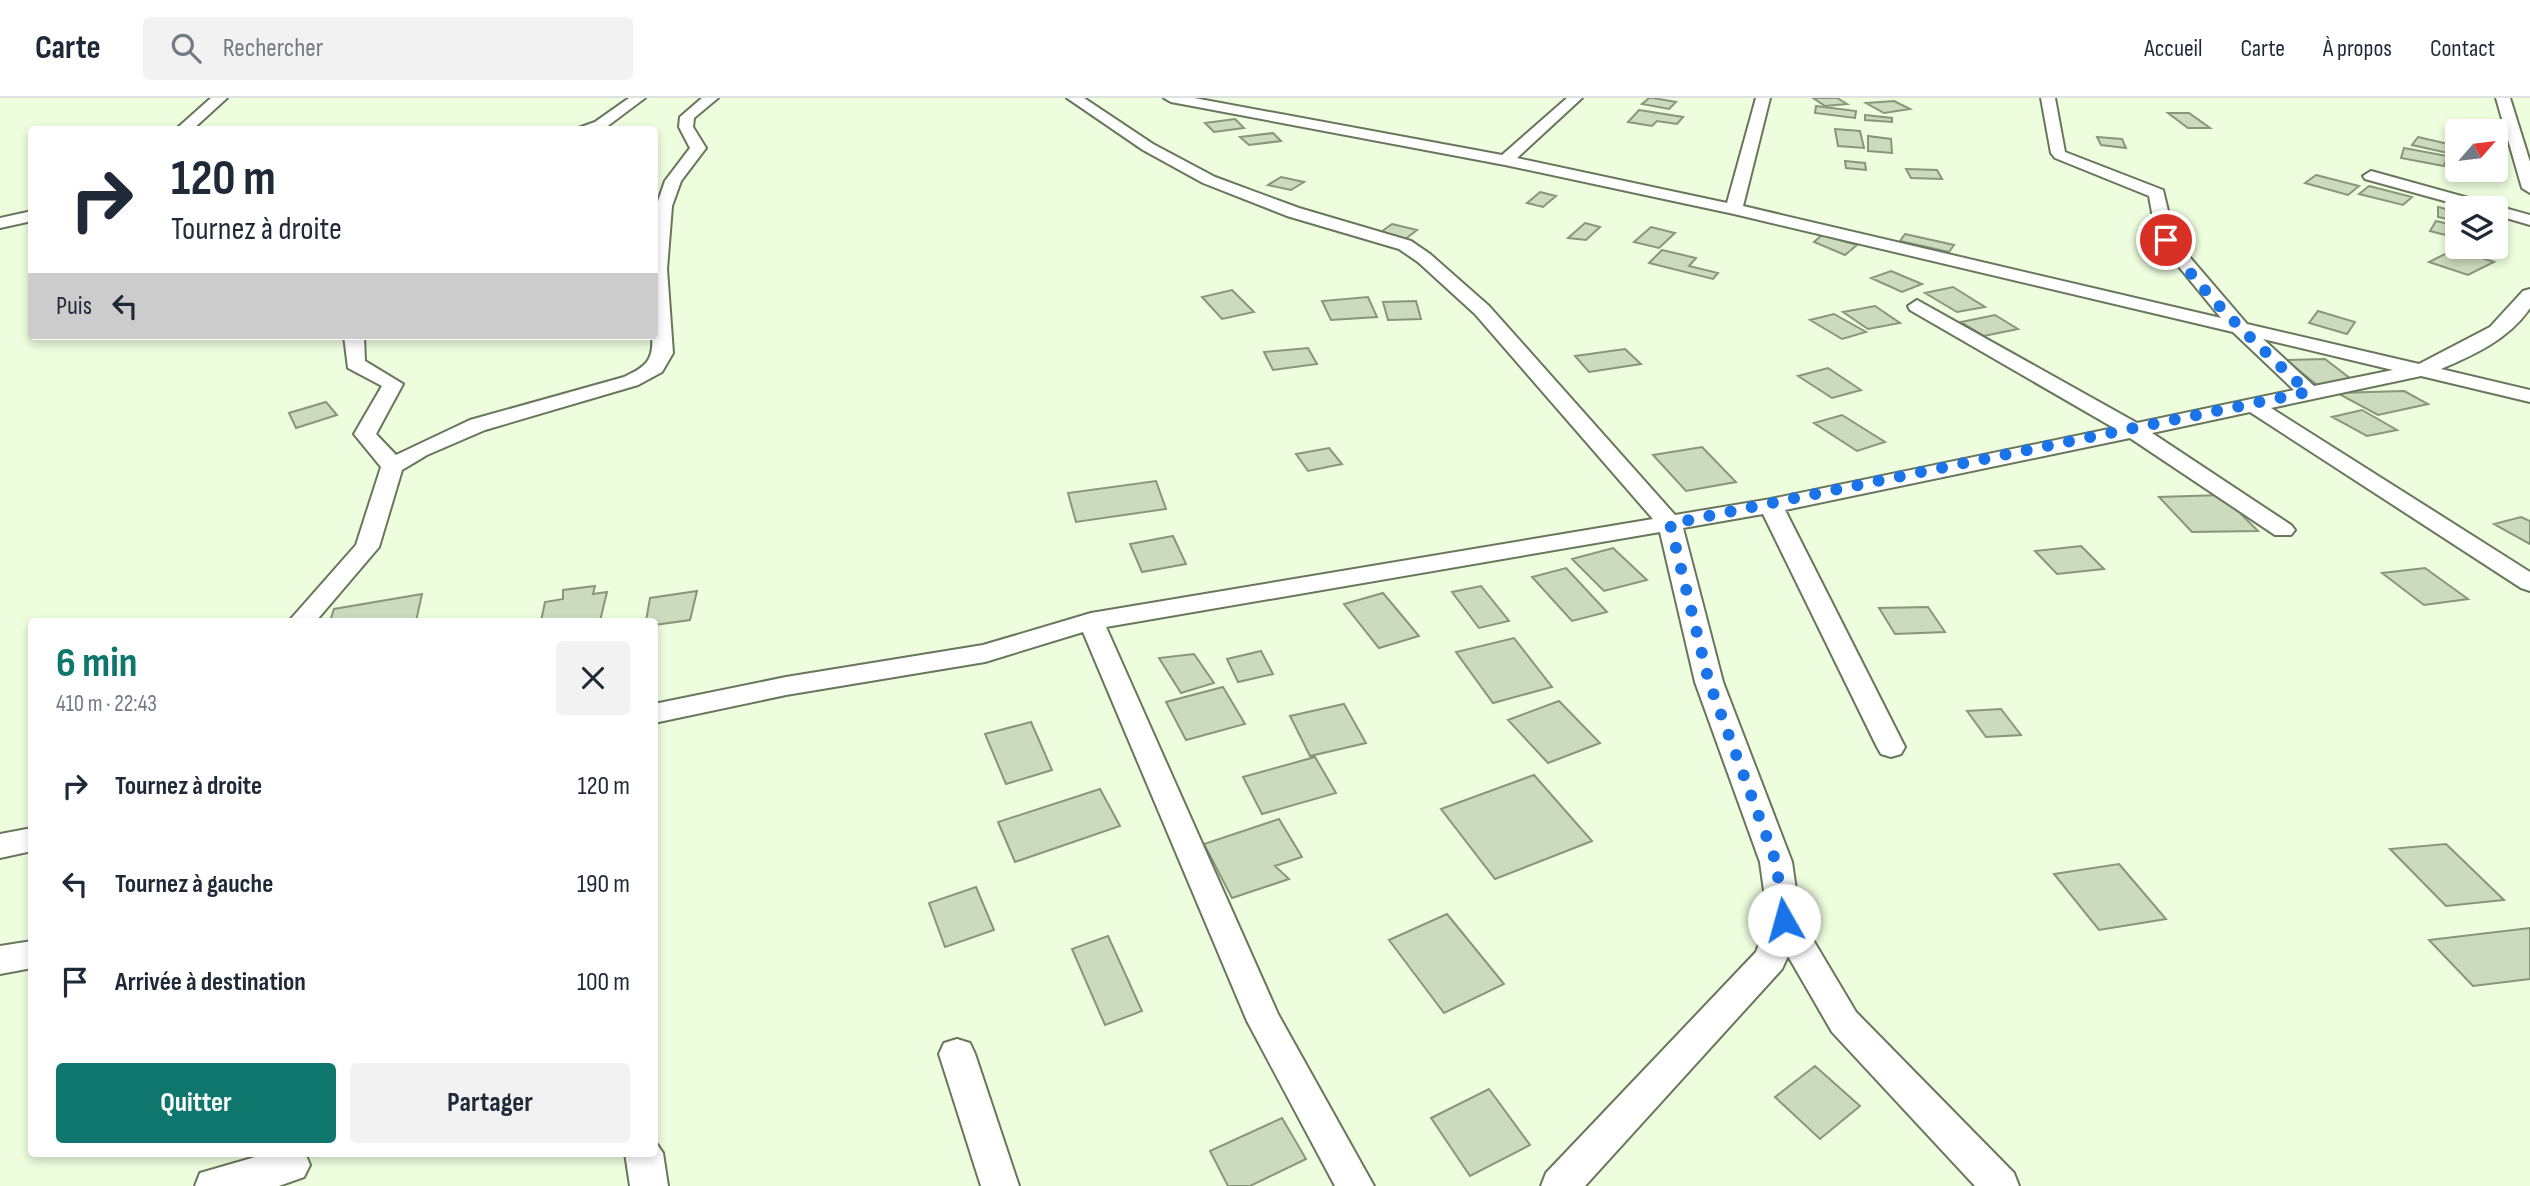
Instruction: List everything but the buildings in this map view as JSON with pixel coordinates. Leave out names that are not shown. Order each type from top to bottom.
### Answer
[{"type":"street","points":[[187,126],[220,98]]},
{"type":"street","points":[[596,126],[638,98]]},
{"type":"street","points":[[658,255],[670,185],[698,148],[686,127],[687,117],[710,98]]},
{"type":"street","points":[[1074,98],[1148,147],[1209,180],[1293,212],[1405,245],[1424,258],[1482,310],[1670,524],[1709,682],[1776,862],[1784,920],[1844,1022],[2000,1186]]},
{"type":"street","points":[[1171,98],[1505,160],[1734,209],[2530,396]]},
{"type":"street","points":[[1505,160],[1575,98]]},
{"type":"street","points":[[1734,209],[1763,98]]},
{"type":"street","points":[[2048,98],[2056,150],[2060,155],[2157,193],[2166,240],[2187,270],[2240,328],[2308,392]]},
{"type":"street","points":[[2484,98],[2503,99],[2529,179]]},
{"type":"street","points":[[2371,176],[2445,196]]},
{"type":"street","points":[[2508,214],[2530,220]]},
{"type":"street","points":[[0,223],[28,217]]},
{"type":"street","points":[[392,467],[429,446],[472,428],[650,373],[660,363],[663,353],[658,277]]},
{"type":"street","points":[[658,713],[786,686],[985,653],[1091,621],[1607,531],[1670,524],[1772,506],[2422,370],[2486,340],[2507,324],[2530,295]]},
{"type":"street","points":[[1917,306],[2133,430],[2283,530]]},
{"type":"street","points":[[305,618],[367,547],[392,467],[388,457],[375,449],[365,434],[393,384],[355,364],[354,340]]},
{"type":"street","points":[[2251,404],[2530,583]]},
{"type":"street","points":[[1772,506],[1891,747]]},
{"type":"street","points":[[1091,621],[1264,1021],[1355,1186]]},
{"type":"street","points":[[0,846],[28,840]]},
{"type":"street","points":[[1560,1186],[1770,959],[1784,920]]},
{"type":"street","points":[[0,960],[28,955]]},
{"type":"street","points":[[957,1054],[1000,1186]]},
{"type":"street","points":[[645,1157],[649,1186]]},
{"type":"street","points":[[214,1186],[291,1168]]},
{"type":"route","points":[[1784,920],[1776,862],[1709,682],[1670,524],[1772,506],[2308,392],[2240,328],[2187,270],[2166,240]]}]
